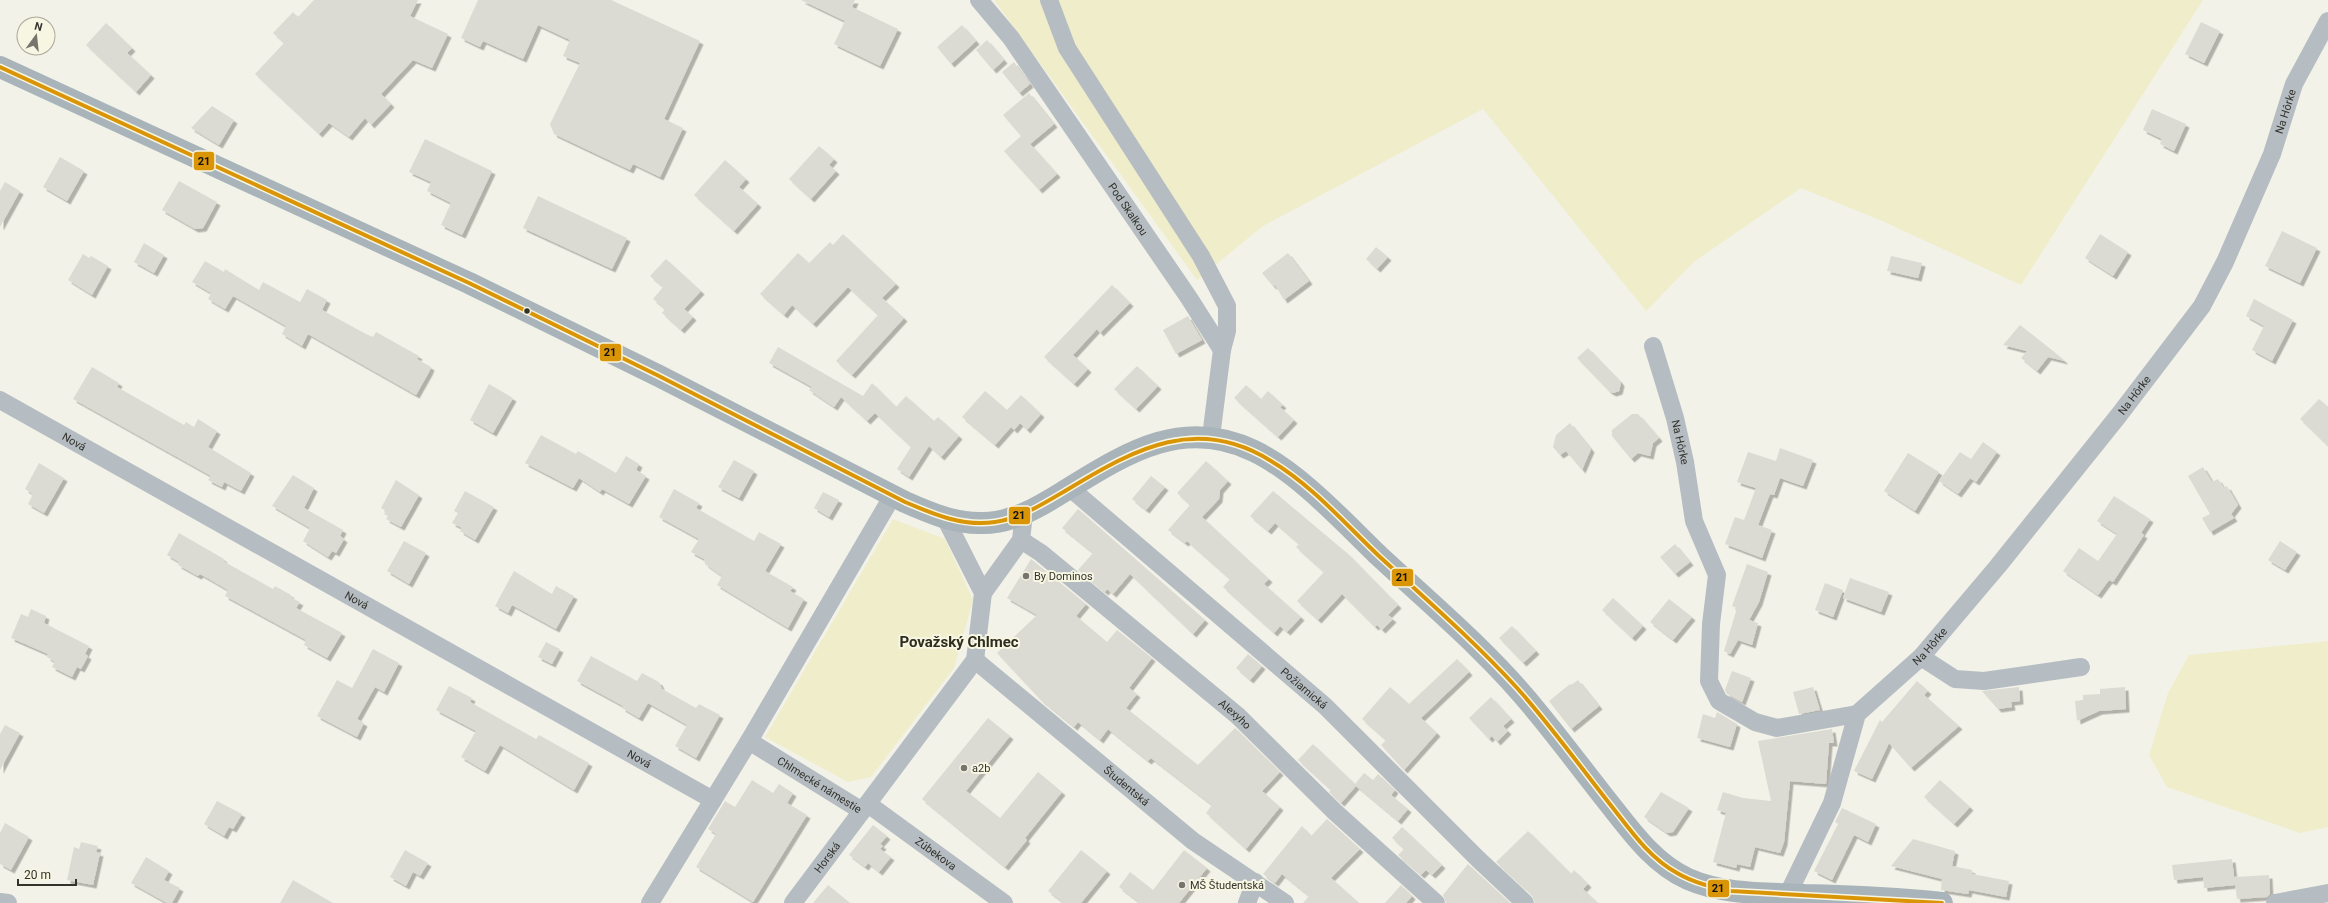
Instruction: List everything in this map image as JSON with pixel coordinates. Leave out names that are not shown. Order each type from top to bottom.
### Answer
[{"type":"main road","points":[[0,67],[469,283],[658,376],[893,495],[945,518],[985,523],[1024,514],[1130,453],[1150,444],[1175,438],[1211,437],[1231,441],[1257,452],[1288,472],[1467,638],[1536,710],[1627,827],[1647,849],[1668,868],[1691,881],[1706,885],[1788,898],[1904,899],[1942,903]]},
{"type":"street","name":"Pod Skalkou","points":[[979,0],[1011,38],[1189,298],[1222,350]]},
{"type":"street","points":[[1049,0],[1068,48],[1220,290],[1227,306],[1227,331],[1222,350],[1211,437]]},
{"type":"street","name":"Na Hôrke","points":[[1653,346],[1685,462],[1694,520],[1717,575],[1711,624],[1709,681],[1719,701],[1755,722],[1777,728],[1857,714],[1921,657],[1998,566],[2086,457],[2202,306],[2225,262],[2272,154],[2294,84],[2328,21]]},
{"type":"street","name":"Nová","points":[[0,400],[713,800]]},
{"type":"street","name":"Požiarnická","points":[[1070,488],[1325,706],[1478,859],[1525,903]]},
{"type":"street","points":[[650,903],[749,741],[893,495]]},
{"type":"street","points":[[945,518],[983,593],[1021,540],[1024,514]]},
{"type":"street","name":"Alexyho","points":[[1021,540],[1046,557],[1238,716],[1335,812],[1436,903]]},
{"type":"street","name":"Chlmecké námestie","points":[[749,741],[865,807],[975,660],[983,593]]},
{"type":"street","points":[[1921,657],[1955,679],[1984,681],[2081,667]]},
{"type":"street","name":"Študentská","points":[[975,660],[1193,840],[1285,903]]},
{"type":"street","points":[[1788,898],[1832,803],[1857,714]]},
{"type":"street","name":"Horská","points":[[793,903],[865,807]]},
{"type":"street","name":"Zúbekova","points":[[865,807],[1004,903]]},
{"type":"street","points":[[1247,903],[1255,882]]},
{"type":"street","points":[[2275,903],[2328,894]]},
{"type":"street","points":[[0,902],[8,903]]},
{"type":"shaded area","points":[[994,0],[2203,0],[2021,285],[1882,221],[1801,188],[1695,261],[1646,311],[1483,109],[1263,226],[1197,280]]},
{"type":"shaded area","points":[[893,519],[945,539],[973,600],[954,668],[871,777],[848,782],[765,737]]},
{"type":"shaded area","points":[[2328,641],[2328,827],[2300,833],[2167,787],[2149,755],[2168,693],[2189,655]]},
{"type":"building","points":[[314,0],[418,0],[410,16],[448,34],[432,68],[413,60],[381,94],[391,104],[371,125],[365,118],[349,137],[329,123],[319,134],[255,74],[284,43],[273,33],[293,12],[298,17]]},
{"type":"building","points":[[478,0],[611,0],[700,41],[664,119],[683,128],[660,177],[633,164],[630,170],[554,134],[550,124],[580,63],[563,56],[570,40],[538,25],[523,59],[483,41],[480,47],[461,38]]},
{"type":"building","points":[[801,0],[855,0],[852,7],[898,29],[880,66],[834,44],[845,21]]},
{"type":"building","points":[[2201,22],[2220,31],[2204,63],[2185,54]]},
{"type":"building","points":[[106,23],[132,48],[127,53],[151,75],[136,92],[86,45]]},
{"type":"building","points":[[962,25],[976,41],[951,64],[937,47]]},
{"type":"building","points":[[987,40],[1004,60],[993,70],[976,50]]},
{"type":"building","points":[[1014,62],[1030,84],[1019,93],[1002,72]]},
{"type":"building","points":[[1029,93],[1054,124],[1030,144],[1057,174],[1039,190],[1004,151],[1021,136],[1003,115]]},
{"type":"building","points":[[212,106],[234,120],[219,145],[191,128]]},
{"type":"building","points":[[2152,109],[2186,124],[2174,151],[2160,144],[2162,139],[2143,130]]},
{"type":"building","points":[[425,139],[492,171],[462,235],[441,225],[451,203],[427,191],[431,182],[409,172]]},
{"type":"building","points":[[819,146],[834,159],[829,165],[836,171],[811,199],[789,179]]},
{"type":"building","points":[[60,157],[84,171],[67,201],[43,187]]},
{"type":"building","points":[[725,160],[746,179],[739,187],[758,204],[734,231],[694,195]]},
{"type":"building","points":[[179,181],[217,202],[203,228],[195,229],[162,210]]},
{"type":"building","points":[[5,182],[20,191],[0,227],[0,191]]},
{"type":"building","points":[[538,196],[627,238],[612,269],[523,228]]},
{"type":"building","points":[[2282,231],[2317,248],[2300,283],[2265,266]]},
{"type":"building","points":[[843,234],[896,284],[882,298],[904,318],[852,375],[836,361],[878,315],[848,287],[813,324],[792,305],[784,315],[760,294],[798,253],[809,263],[830,242],[833,245]]},
{"type":"building","points":[[2100,234],[2128,252],[2113,276],[2085,258]]},
{"type":"building","points":[[144,243],[164,255],[154,273],[134,262]]},
{"type":"building","points":[[1376,247],[1388,257],[1377,269],[1366,259]]},
{"type":"building","points":[[1288,253],[1309,281],[1284,300],[1275,285],[1273,286],[1262,273]]},
{"type":"building","points":[[83,254],[89,258],[91,256],[108,266],[92,295],[68,280]]},
{"type":"building","points":[[1891,256],[1922,263],[1918,278],[1887,271]]},
{"type":"building","points":[[666,259],[701,291],[684,309],[693,317],[681,330],[662,313],[665,309],[653,299],[663,287],[650,276]]},
{"type":"building","points":[[205,261],[224,272],[225,269],[259,290],[263,282],[300,302],[307,289],[327,300],[322,310],[373,337],[376,332],[419,356],[417,359],[431,367],[429,372],[416,395],[308,334],[302,346],[282,334],[286,326],[233,296],[225,309],[208,299],[211,293],[192,282]]},
{"type":"building","points":[[1112,285],[1130,303],[1100,333],[1097,329],[1073,355],[1088,369],[1074,384],[1044,357]]},
{"type":"building","points":[[2254,299],[2293,320],[2272,361],[2252,350],[2264,326],[2246,316]]},
{"type":"building","points":[[1188,316],[1202,340],[1176,354],[1163,330]]},
{"type":"building","points":[[2020,325],[2065,361],[2048,357],[2037,371],[2021,358],[2027,351],[2003,345]]},
{"type":"building","points":[[778,347],[863,396],[872,383],[896,407],[906,396],[934,421],[938,417],[959,436],[941,457],[929,446],[909,477],[897,469],[911,447],[875,413],[867,421],[841,397],[834,407],[809,390],[812,387],[769,363]]},
{"type":"building","points":[[1588,348],[1619,380],[1621,383],[1619,391],[1613,393],[1609,391],[1577,358]]},
{"type":"building","points":[[1137,366],[1158,386],[1136,409],[1114,389]]},
{"type":"building","points":[[92,367],[119,383],[117,387],[184,425],[186,422],[194,427],[198,419],[217,431],[208,447],[251,473],[241,491],[224,482],[222,487],[208,480],[211,476],[73,399]]},
{"type":"building","points":[[489,384],[513,398],[493,433],[470,420]]},
{"type":"building","points":[[1246,385],[1261,399],[1268,391],[1283,405],[1280,407],[1294,420],[1278,437],[1234,398]]},
{"type":"building","points":[[985,391],[1007,410],[1021,395],[1041,414],[1027,430],[1020,423],[1014,430],[1011,427],[995,445],[962,417]]},
{"type":"building","points":[[2319,399],[2328,407],[2328,446],[2300,419]]},
{"type":"building","points":[[1632,414],[1638,414],[1659,438],[1653,443],[1650,456],[1638,453],[1631,459],[1612,436],[1612,430]]},
{"type":"building","points":[[1570,423],[1591,449],[1582,470],[1566,451],[1560,455],[1553,447],[1556,435]]},
{"type":"building","points":[[541,435],[576,454],[578,451],[616,473],[626,456],[639,464],[636,470],[646,476],[629,504],[602,489],[600,492],[579,478],[573,488],[525,463]]},
{"type":"building","points":[[1983,442],[1997,452],[1976,482],[1970,478],[1958,494],[1939,481],[1960,452],[1971,459]]},
{"type":"building","points":[[1780,448],[1813,460],[1803,486],[1780,478],[1774,495],[1770,494],[1758,525],[1772,530],[1762,558],[1725,544],[1735,517],[1744,520],[1756,488],[1737,482],[1748,452],[1776,461]]},
{"type":"building","points":[[1908,453],[1939,472],[1915,511],[1884,491]]},
{"type":"building","points":[[734,460],[754,471],[739,498],[718,487]]},
{"type":"building","points":[[1206,461],[1228,481],[1220,490],[1219,499],[1202,517],[1269,579],[1264,584],[1301,617],[1287,632],[1280,626],[1274,633],[1223,587],[1230,579],[1187,541],[1185,543],[1168,530],[1190,505],[1177,493]]},
{"type":"building","points":[[39,463],[64,478],[44,513],[28,504],[33,494],[25,489]]},
{"type":"building","points":[[2203,467],[2212,482],[2218,479],[2224,488],[2227,486],[2238,505],[2231,514],[2234,518],[2210,532],[2202,518],[2210,514],[2188,476]]},
{"type":"building","points":[[293,475],[314,488],[304,508],[343,530],[340,536],[344,539],[336,553],[332,551],[328,557],[303,541],[310,528],[272,506]]},
{"type":"building","points":[[1151,476],[1165,487],[1146,510],[1132,499]]},
{"type":"building","points":[[396,480],[419,495],[401,527],[386,519],[388,516],[384,514],[386,511],[381,508]]},
{"type":"building","points":[[674,489],[699,503],[696,508],[754,541],[759,532],[781,544],[765,571],[793,587],[790,591],[804,599],[788,628],[717,585],[722,576],[705,564],[704,559],[691,552],[699,539],[659,517]]},
{"type":"building","points":[[465,491],[494,507],[475,540],[460,531],[462,528],[452,523],[458,513],[454,511]]},
{"type":"building","points":[[1273,491],[1348,554],[1398,605],[1388,615],[1393,619],[1382,630],[1377,625],[1375,627],[1342,594],[1318,620],[1297,601],[1324,572],[1296,547],[1299,544],[1275,523],[1268,531],[1250,516]]},
{"type":"building","points":[[823,492],[839,500],[829,517],[814,508]]},
{"type":"building","points":[[2114,496],[2150,519],[2141,533],[2144,535],[2113,582],[2109,580],[2098,595],[2063,571],[2079,548],[2098,561],[2117,534],[2097,521]]},
{"type":"building","points":[[1078,509],[1205,620],[1193,634],[1130,574],[1113,594],[1107,589],[1105,592],[1078,570],[1093,553],[1062,528]]},
{"type":"building","points":[[179,533],[224,559],[223,561],[273,589],[275,586],[291,595],[290,597],[300,602],[296,608],[342,633],[327,658],[304,645],[306,640],[225,596],[228,590],[200,574],[198,576],[178,565],[179,562],[167,555]]},
{"type":"building","points":[[404,541],[426,553],[409,584],[387,571]]},
{"type":"building","points":[[2280,541],[2297,552],[2285,570],[2268,560]]},
{"type":"building","points":[[1675,544],[1690,562],[1675,574],[1660,557]]},
{"type":"building","points":[[1031,559],[1086,604],[1076,616],[1107,642],[1117,630],[1152,658],[1129,688],[1137,694],[1126,708],[1198,765],[1235,728],[1280,772],[1262,791],[1280,807],[1246,849],[1206,813],[1212,805],[1151,758],[1148,761],[1108,729],[1100,740],[1078,722],[1074,727],[1041,700],[997,653],[1037,615],[1007,598]]},
{"type":"building","points":[[1747,564],[1768,572],[1759,602],[1749,620],[1758,623],[1752,645],[1738,640],[1730,654],[1724,651],[1737,608],[1732,606]]},
{"type":"building","points":[[514,571],[552,594],[556,586],[574,596],[556,629],[512,605],[508,613],[495,606]]},
{"type":"building","points":[[1850,578],[1889,592],[1881,612],[1843,598]]},
{"type":"building","points":[[1825,583],[1843,590],[1833,617],[1815,610]]},
{"type":"building","points":[[1613,598],[1643,626],[1632,638],[1602,610]]},
{"type":"building","points":[[1669,599],[1692,617],[1673,640],[1650,622]]},
{"type":"building","points":[[31,609],[46,616],[44,623],[89,646],[85,654],[88,656],[81,669],[77,667],[72,677],[52,667],[55,662],[47,657],[48,654],[11,638],[21,614],[28,617]]},
{"type":"building","points":[[1512,626],[1536,651],[1523,663],[1499,638]]},
{"type":"building","points":[[546,642],[560,649],[552,664],[538,657]]},
{"type":"building","points":[[373,649],[399,663],[384,692],[375,687],[357,719],[364,723],[357,737],[317,716],[337,680],[352,688]]},
{"type":"building","points":[[1248,654],[1262,666],[1250,680],[1236,668]]},
{"type":"building","points":[[591,656],[637,681],[642,673],[659,682],[662,689],[696,708],[699,704],[720,715],[696,758],[675,746],[687,725],[648,703],[639,718],[622,708],[623,706],[577,681]]},
{"type":"building","points":[[1457,659],[1469,672],[1421,718],[1437,733],[1404,770],[1381,745],[1386,740],[1362,719],[1390,687],[1409,704]]},
{"type":"building","points":[[1732,671],[1751,678],[1742,702],[1727,694],[1725,690]]},
{"type":"building","points":[[1578,680],[1599,706],[1571,729],[1549,701],[1570,684],[1571,685]]},
{"type":"building","points":[[1917,681],[1928,691],[1924,695],[1959,726],[1911,768],[1889,743],[1872,779],[1854,771],[1880,720],[1882,722]]},
{"type":"building","points":[[449,686],[472,698],[470,702],[536,739],[539,735],[589,763],[574,790],[500,745],[485,771],[461,757],[476,731],[436,710]]},
{"type":"building","points":[[1813,687],[1820,710],[1799,714],[1793,692]]},
{"type":"building","points":[[2019,687],[2020,701],[2011,702],[2012,707],[1998,709],[1982,691]]},
{"type":"building","points":[[2125,687],[2126,709],[2099,711],[2077,721],[2075,701],[2083,700],[2083,695],[2100,694],[2100,689]]},
{"type":"building","points":[[1491,697],[1511,719],[1503,726],[1508,731],[1497,742],[1492,736],[1489,739],[1469,718]]},
{"type":"building","points":[[1717,712],[1737,724],[1730,747],[1697,738],[1703,714],[1715,718]]},
{"type":"building","points":[[988,718],[1010,736],[966,791],[1000,818],[1038,772],[1062,792],[1025,838],[1027,840],[1005,867],[922,799]]},
{"type":"building","points":[[5,725],[20,733],[0,770],[0,734]]},
{"type":"building","points":[[1832,729],[1834,743],[1829,743],[1826,784],[1790,781],[1784,842],[1780,853],[1755,847],[1750,867],[1737,864],[1736,868],[1713,862],[1726,813],[1717,810],[1723,792],[1743,798],[1771,801],[1758,741]]},
{"type":"building","points":[[1313,744],[1355,784],[1364,773],[1373,780],[1378,774],[1395,790],[1391,795],[1408,809],[1398,821],[1356,786],[1341,803],[1329,792],[1331,790],[1298,760]]},
{"type":"building","points":[[752,780],[773,793],[779,784],[793,793],[787,803],[807,815],[753,902],[696,867],[716,834],[708,829],[725,801],[735,807]]},
{"type":"building","points":[[1940,780],[1970,807],[1954,824],[1924,797]]},
{"type":"building","points":[[1661,792],[1689,808],[1673,832],[1667,833],[1644,817]]},
{"type":"building","points":[[217,801],[242,814],[233,829],[229,827],[224,836],[204,824]]},
{"type":"building","points":[[1842,808],[1876,824],[1868,842],[1854,835],[1832,880],[1814,871],[1838,824],[1835,822]]},
{"type":"building","points":[[1327,819],[1360,849],[1331,878],[1359,903],[1303,903],[1309,896],[1282,874],[1275,883],[1263,874],[1302,826],[1311,836]]},
{"type":"building","points":[[5,823],[29,837],[11,870],[0,864],[0,833]]},
{"type":"building","points":[[873,825],[887,836],[880,844],[883,846],[880,849],[891,857],[879,872],[868,863],[865,867],[849,855]]},
{"type":"building","points":[[1402,827],[1442,865],[1432,875],[1426,870],[1421,875],[1398,855],[1404,849],[1392,838]]},
{"type":"building","points":[[1528,831],[1571,874],[1574,870],[1588,884],[1583,889],[1598,903],[1535,903],[1532,895],[1496,862]]},
{"type":"building","points":[[1913,839],[1955,851],[1952,866],[1972,870],[1972,874],[2009,881],[2006,897],[1969,890],[1968,894],[1941,890],[1942,879],[1891,866]]},
{"type":"building","points":[[81,842],[98,846],[96,852],[100,853],[93,885],[67,880],[74,847],[79,849]]},
{"type":"building","points":[[405,850],[428,863],[420,876],[413,872],[406,886],[390,877]]},
{"type":"building","points":[[1081,850],[1107,871],[1081,903],[1064,903],[1048,891]]},
{"type":"building","points":[[1184,850],[1207,868],[1179,903],[1140,903],[1119,887],[1130,872],[1153,890]]},
{"type":"building","points":[[146,857],[169,871],[164,880],[180,888],[172,903],[167,903],[131,883]]},
{"type":"building","points":[[2232,859],[2235,885],[2204,888],[2203,877],[2174,880],[2172,865]]},
{"type":"building","points":[[1468,864],[1510,903],[1446,903],[1443,895]]},
{"type":"building","points":[[2269,875],[2270,894],[2267,897],[2237,899],[2234,877]]},
{"type":"building","points":[[293,880],[333,903],[280,903]]},
{"type":"building","points":[[828,885],[850,903],[813,903]]},
{"type":"building","points":[[1401,885],[1412,896],[1406,903],[1385,903]]},
{"type":"transit line","name":"21","points":[[0,67],[469,283],[659,376],[905,502],[937,515],[971,523],[995,522],[1015,517],[1043,504],[1119,460],[1168,442],[1193,439],[1218,440],[1244,447],[1271,461],[1301,482],[1315,494],[1485,655],[1518,689],[1542,717],[1640,841],[1657,859],[1677,873],[1697,882],[1731,891],[1942,903]]},
{"type":"place","name":"By Dominos","points":[[1026,576]]},
{"type":"place","name":"a2b","points":[[964,768]]},
{"type":"place","name":"MŠ Študentská","points":[[1182,885]]},
{"type":"district","name":"Považský Chlmec","points":[[959,642]]}]
